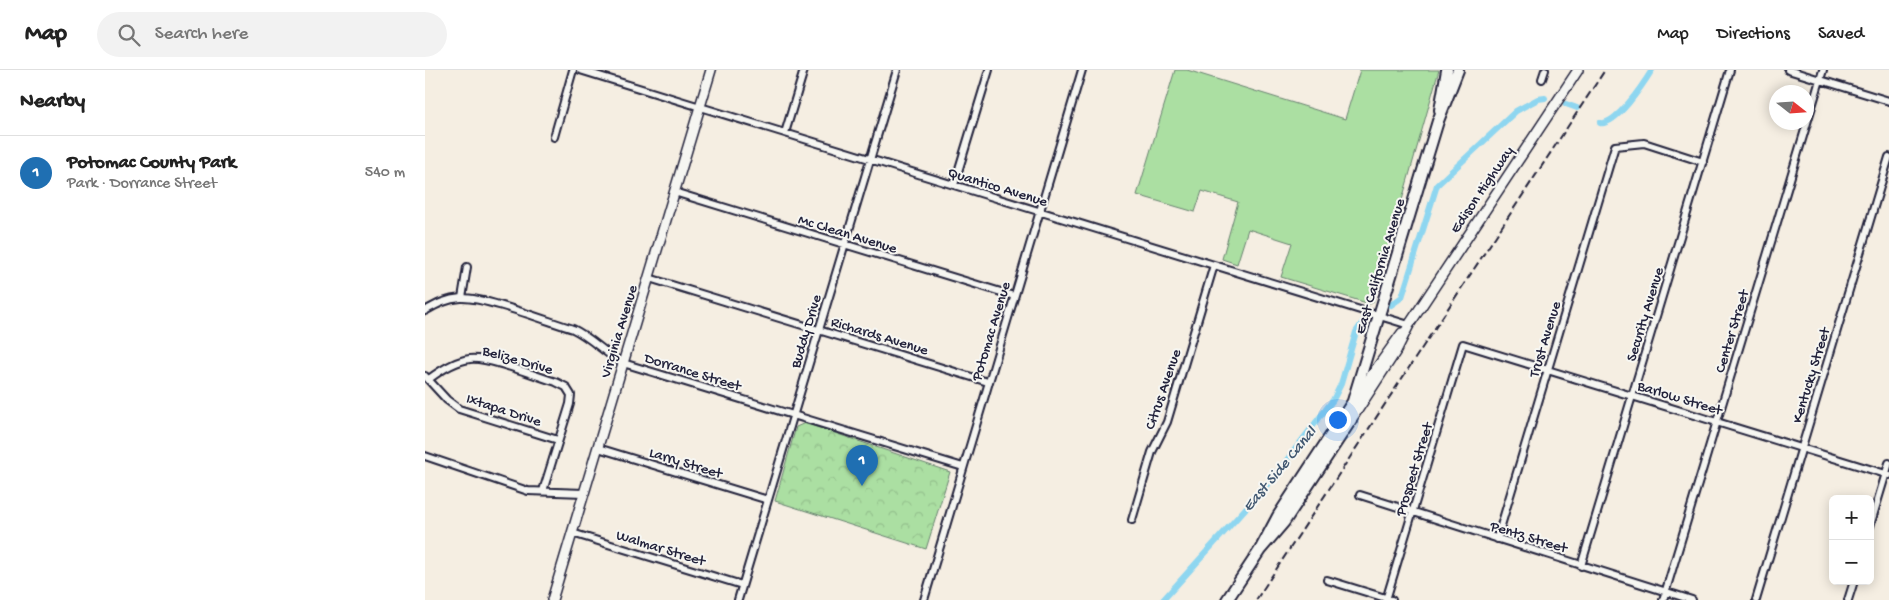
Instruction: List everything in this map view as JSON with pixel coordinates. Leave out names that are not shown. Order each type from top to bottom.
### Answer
[{"type":"main road","name":"East California Avenue","points":[[1439,121],[1447,70]]},
{"type":"main road","name":"East California Avenue","points":[[1351,420],[1353,400],[1439,121],[1459,70]]},
{"type":"main road","name":"Edison Highway","points":[[1227,600],[1260,550],[1278,516],[1353,400]]},
{"type":"main road","name":"Edison Highway","points":[[1260,550],[1284,522],[1351,420]]},
{"type":"street","points":[[553,137],[573,70]]},
{"type":"street","name":"Quantico Avenue","points":[[580,70],[1409,325]]},
{"type":"street","name":"Virginia Avenue","points":[[552,600],[711,70]]},
{"type":"street","points":[[785,133],[804,70]]},
{"type":"street","name":"Buddy Drive","points":[[737,600],[897,70]]},
{"type":"street","points":[[954,186],[989,70]]},
{"type":"street","name":"Potomac Avenue","points":[[923,600],[1082,70]]},
{"type":"street","points":[[1542,79],[1545,70]]},
{"type":"street","name":"Edison Highway","points":[[1351,420],[1396,351],[1409,325],[1578,70]]},
{"type":"street","name":"Security Avenue","points":[[1581,566],[1730,70]]},
{"type":"street","points":[[1788,70],[1889,101]]},
{"type":"street","name":"Center Street","points":[[1663,600],[1823,70]]},
{"type":"street","name":"Trust Avenue","points":[[1497,539],[1615,146],[1644,143],[1703,162]]},
{"type":"street","name":"Kentucky Street","points":[[1756,600],[1889,157]]},
{"type":"street","name":"Mc Clean Avenue","points":[[674,192],[1014,296]]},
{"type":"street","name":"Citrus Avenue","points":[[1132,520],[1152,452],[1167,422],[1214,266]]},
{"type":"street","points":[[462,298],[467,268]]},
{"type":"street","name":"Richards Avenue","points":[[649,278],[988,382]]},
{"type":"street","name":"Dorrance Street","points":[[425,311],[442,301],[462,298],[480,300],[587,336],[609,356],[623,363],[963,467]]},
{"type":"street","name":"Edison Highway","points":[[1353,400],[1393,342],[1409,325]]},
{"type":"street","name":"Barlow Street","points":[[1463,344],[1887,475]]},
{"type":"street","name":"Prospect Street","points":[[1388,599],[1463,344]]},
{"type":"street","name":"Belize Drive","points":[[427,378],[459,362],[472,359],[485,360],[556,382],[566,388],[571,395],[559,440]]},
{"type":"street","name":"Ixtapa Drive","points":[[427,378],[447,400],[459,409],[559,440]]},
{"type":"street","points":[[543,491],[559,440]]},
{"type":"street","name":"Larry Street","points":[[598,448],[768,500]]},
{"type":"street","points":[[425,456],[528,491],[585,493]]},
{"type":"street","points":[[1874,514],[1889,463]]},
{"type":"street","name":"Pentz Street","points":[[1360,495],[1692,600]]},
{"type":"street","name":"Walmar Street","points":[[572,533],[742,585]]},
{"type":"street","points":[[1327,580],[1388,599]]},
{"type":"street","points":[[1848,600],[1853,585]]},
{"type":"green space","points":[[1175,70],[1187,70],[1345,119],[1360,70],[1439,70],[1373,302],[1370,304],[1281,277],[1292,243],[1248,229],[1237,264],[1222,259],[1238,202],[1202,191],[1195,212],[1137,195]]},
{"type":"green space","points":[[805,423],[950,472],[926,549],[775,501],[796,427]]},
{"type":"waterway","name":"East Side Canal","points":[[1600,123],[1607,122],[1621,111],[1652,70]]},
{"type":"waterway","name":"East Side Canal","points":[[1391,305],[1402,297],[1437,185],[1516,111],[1538,99],[1545,98]]},
{"type":"waterway","name":"East Side Canal","points":[[1566,104],[1577,108]]},
{"type":"waterway","name":"East Side Canal","points":[[1163,600],[1273,478],[1333,400],[1341,384],[1356,332],[1365,319]]},
{"type":"railway","points":[[1256,600],[1605,70]]},
{"type":"place","name":"Potomac County Park","points":[[862,486]]}]
